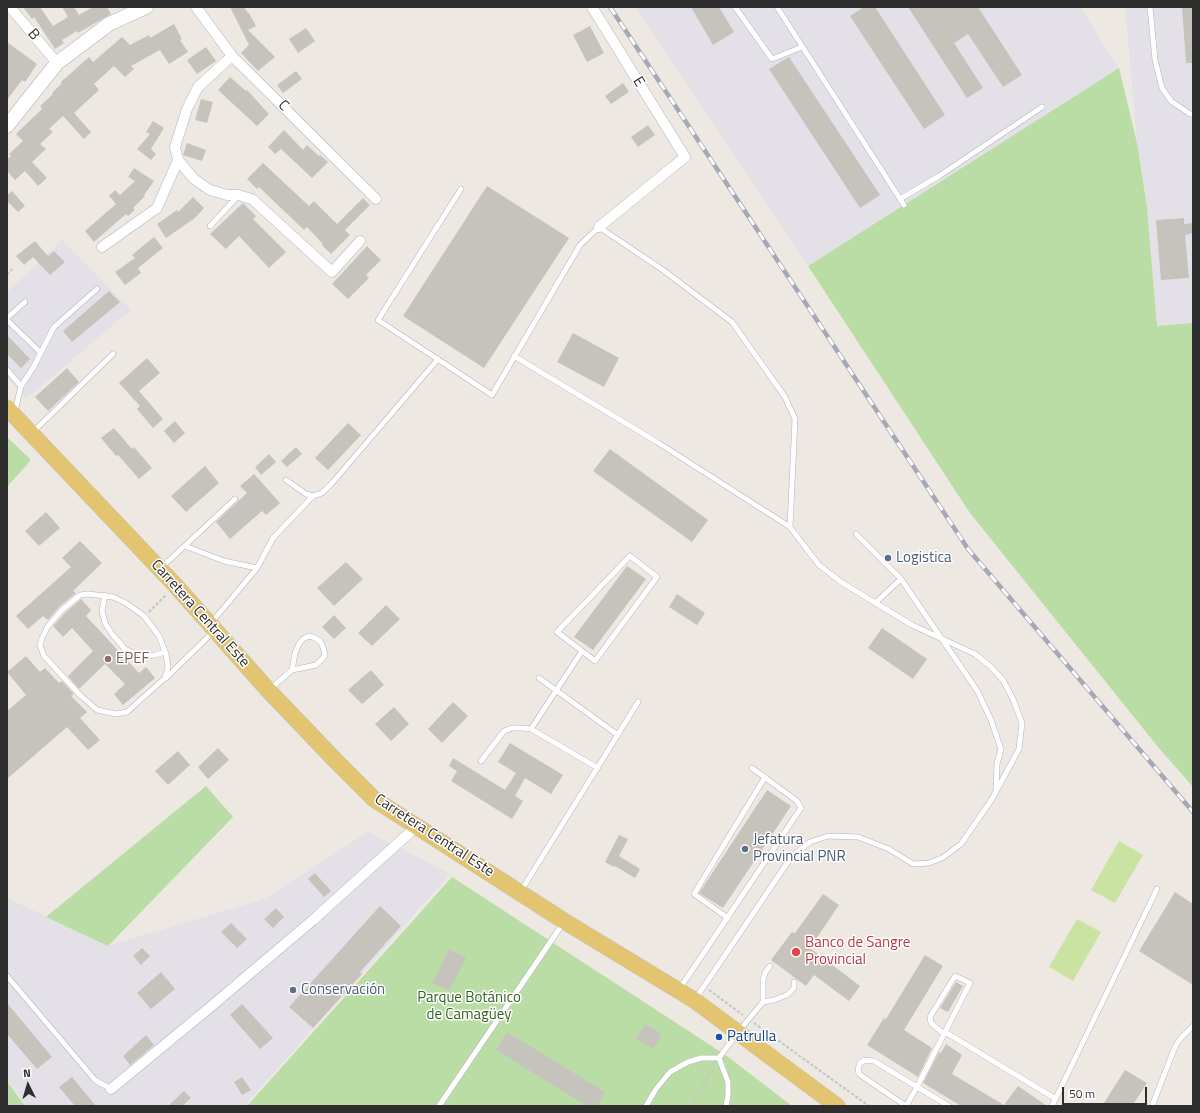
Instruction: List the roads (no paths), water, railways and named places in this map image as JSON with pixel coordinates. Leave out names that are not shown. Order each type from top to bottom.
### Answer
[{"type":"main road","name":"Carretera Central Este","points":[[10,412],[176,586],[268,690],[334,759],[374,798],[564,921],[694,1000],[837,1106]]},
{"type":"street","name":"B","points":[[10,7],[57,63]]},
{"type":"street","points":[[7,126],[57,63],[109,24],[146,7]]},
{"type":"street","name":"C","points":[[196,7],[232,56],[376,199]]},
{"type":"street","name":"E","points":[[592,7],[685,157],[599,227]]},
{"type":"street","points":[[232,56],[198,88],[187,109],[176,147],[178,160],[194,179],[210,190],[227,195],[238,195],[252,199],[332,272],[360,241]]},
{"type":"street","points":[[102,247],[157,208],[178,160]]},
{"type":"street","points":[[112,1089],[307,925],[417,826]]},
{"type":"lane","points":[[735,7],[772,59],[802,47]]},
{"type":"lane","points":[[777,7],[904,205]]},
{"type":"lane","points":[[1150,7],[1155,60],[1162,88],[1171,101],[1190,114],[1193,114]]},
{"type":"lane","points":[[900,198],[939,176],[1042,107]]},
{"type":"lane","points":[[461,189],[378,320],[492,395],[580,245],[599,227],[663,270],[732,322],[785,397],[795,419],[790,527]]},
{"type":"lane","points":[[210,226],[238,195]]},
{"type":"lane","points":[[10,412],[21,386],[33,368],[54,327],[97,289]]},
{"type":"lane","points":[[25,302],[7,319],[41,353]]},
{"type":"lane","points":[[31,434],[113,354]]},
{"type":"lane","points":[[514,356],[657,442],[790,527],[819,565],[841,582],[912,625],[975,654],[990,666],[1002,680],[1013,699],[1022,723],[1019,749],[996,792],[961,844],[942,858],[929,863],[913,864],[889,849],[858,837],[828,836],[810,842],[792,856],[694,1000]]},
{"type":"lane","points":[[165,678],[168,667],[165,652],[159,636],[144,616],[126,603],[113,597],[105,595],[80,595],[62,610],[48,626],[42,638],[40,645],[44,656],[80,695],[97,710],[116,714],[127,712],[165,678],[212,627],[257,568],[273,538],[313,496],[322,493],[333,482],[438,359]]},
{"type":"lane","points":[[7,370],[21,386]]},
{"type":"lane","points":[[286,480],[306,494],[313,496]]},
{"type":"lane","points":[[159,569],[235,499]]},
{"type":"lane","points":[[856,534],[901,579],[978,692],[991,720],[1001,749],[997,764],[996,792]]},
{"type":"lane","points":[[185,546],[224,561],[257,568]]},
{"type":"lane","points":[[630,556],[657,577],[595,661],[582,651],[557,632],[630,556]]},
{"type":"lane","points":[[875,603],[901,579]]},
{"type":"lane","points":[[105,595],[102,611],[105,623],[112,634],[126,649],[135,654],[146,656],[165,652]]},
{"type":"lane","points":[[268,690],[292,670],[316,664],[322,659],[325,655],[320,641],[309,636],[303,639],[295,653],[292,670]]},
{"type":"lane","points":[[531,729],[582,651]]},
{"type":"lane","points":[[539,678],[618,735]]},
{"type":"lane","points":[[521,892],[638,702]]},
{"type":"lane","points":[[481,761],[504,731],[512,728],[531,729],[598,768]]},
{"type":"lane","points":[[678,991],[801,808],[797,801],[752,768]]},
{"type":"lane","points":[[728,918],[694,894],[765,777]]},
{"type":"lane","points":[[1052,1106],[1158,889]]},
{"type":"lane","points":[[439,1106],[564,921]]},
{"type":"lane","points":[[763,1002],[763,979],[770,966]]},
{"type":"lane","points":[[7,976],[95,1080],[112,1089]]},
{"type":"lane","points":[[949,1106],[917,1087],[874,1061],[865,1060],[860,1063],[858,1069],[859,1074],[906,1106],[917,1087],[945,1033],[970,983],[955,976],[930,1017],[931,1022],[945,1033],[1056,1099]]},
{"type":"lane","points":[[719,1058],[748,1019],[763,1002],[787,995],[794,988],[794,982]]},
{"type":"lane","points":[[1152,1106],[1175,1047],[1180,1039],[1191,1032],[1193,1026]]},
{"type":"lane","points":[[646,1106],[656,1089],[670,1072],[688,1062],[701,1058],[719,1058]]},
{"type":"lane","points":[[719,1058],[728,1082],[726,1106]]},
{"type":"railway","points":[[610,7],[968,549],[1193,812]]},
{"type":"place","name":"Logistica","points":[[888,558]]},
{"type":"place","name":"EPEF","points":[[108,659]]},
{"type":"place","name":"Jefatura Provincial PNR","points":[[745,849]]},
{"type":"place","name":"Banco de Sangre Provincial","points":[[796,952]]},
{"type":"place","name":"Conservación","points":[[293,990]]},
{"type":"place","name":"Patrulla","points":[[719,1037]]},
{"type":"park label","name":"Parque Botánico de Camagüey","points":[[469,1006]]}]
